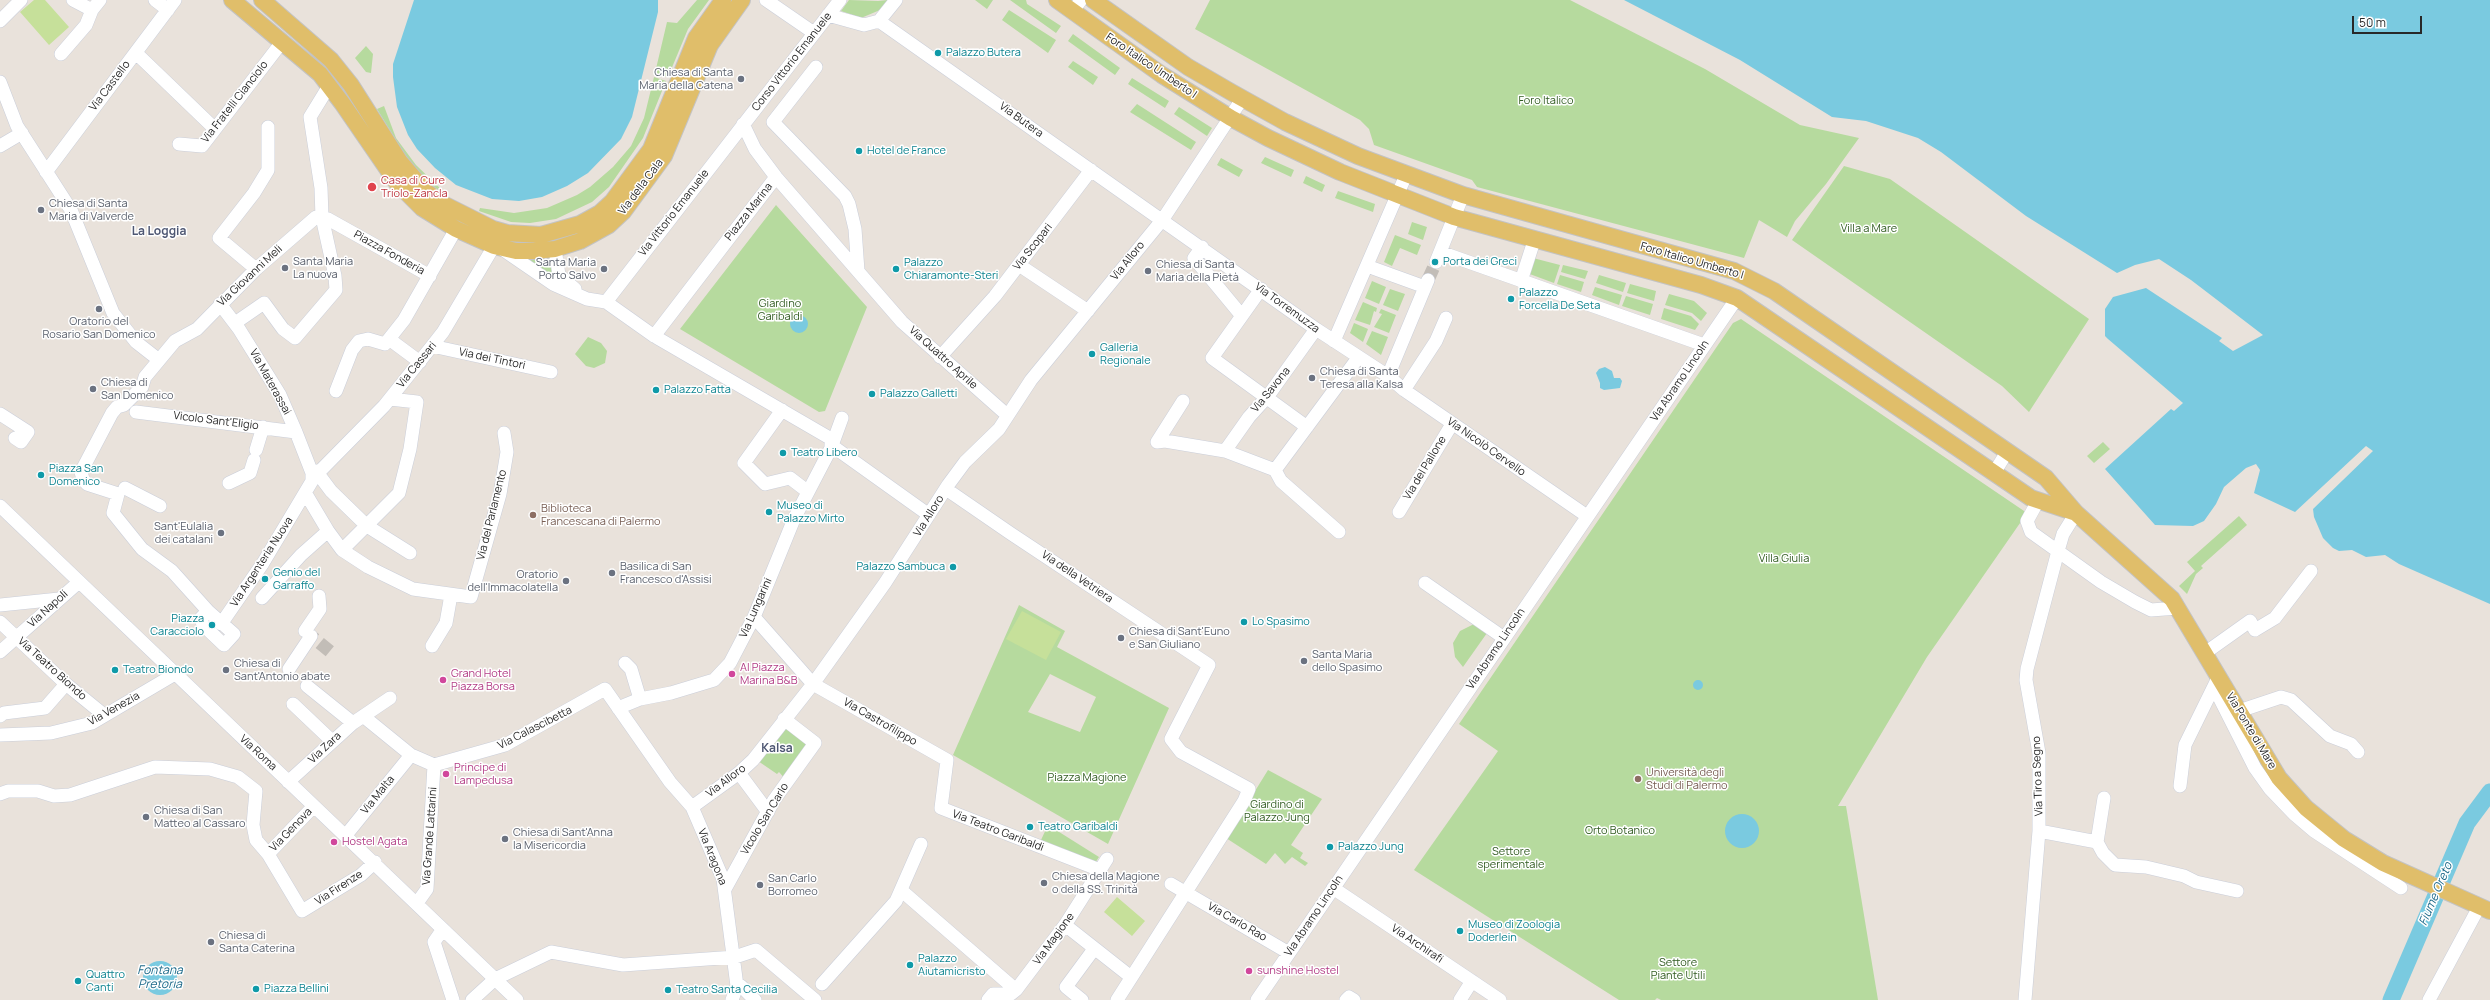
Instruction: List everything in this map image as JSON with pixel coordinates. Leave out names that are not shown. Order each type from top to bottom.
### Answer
[{"type":"main road","name":"Via della Cala","points":[[262,0],[322,51],[342,73],[400,162],[415,181],[434,198],[493,229],[523,234],[554,232],[580,224],[600,213],[612,202],[644,160],[658,135],[696,38],[723,0]]},
{"type":"main road","name":"Via della Cala","points":[[233,2],[309,64],[329,86],[397,183],[422,208],[456,229],[497,246],[516,250],[555,249],[580,241],[609,225],[623,212],[656,169],[672,141],[710,45],[742,0]]},
{"type":"main road","name":"Foro Italico Umberto I","points":[[1057,0],[1077,6],[1162,75],[1231,118],[1304,155],[1397,196],[1454,217],[1534,241],[1702,285],[1737,298],[2038,501],[2076,513]]},
{"type":"main road","name":"Foro Italico Umberto I","points":[[1093,0],[1188,67],[1242,99],[1319,139],[1406,175],[1463,195],[1734,271],[1748,277],[1774,291],[2046,478],[2076,513]]},
{"type":"main road","name":"Via Ponte di Mare","points":[[2076,513],[2172,599],[2204,653],[2217,682],[2239,711],[2279,778],[2306,808],[2344,839],[2404,882],[2480,907]]},
{"type":"street","points":[[0,21],[21,0]]},
{"type":"street","points":[[61,54],[86,25],[96,5],[73,0]]},
{"type":"street","points":[[155,0],[171,5]]},
{"type":"street","points":[[766,0],[814,33]]},
{"type":"street","name":"Corso Vittorio Emanuele","points":[[743,124],[840,0]]},
{"type":"street","points":[[828,15],[864,25],[879,21],[896,0]]},
{"type":"street","name":"Via Castello","points":[[46,172],[171,5]]},
{"type":"street","name":"Via Butera","points":[[879,21],[1163,220]]},
{"type":"street","name":"Via Fratelli Cianciolo","points":[[179,144],[202,146],[282,42]]},
{"type":"street","points":[[136,53],[215,129]]},
{"type":"street","points":[[816,67],[773,122],[845,196],[849,204],[855,229],[858,271]]},
{"type":"street","points":[[0,82],[22,133],[71,210],[113,313],[136,342],[159,360],[145,377],[142,387],[124,405],[118,407],[112,413],[81,472],[87,484],[122,491],[160,506]]},
{"type":"street","points":[[235,323],[264,303],[283,329],[295,338],[336,290],[322,217],[321,188],[310,117],[329,86]]},
{"type":"street","points":[[1231,118],[1242,99]]},
{"type":"street","name":"Via Alloro","points":[[692,806],[739,773],[753,760],[813,684],[885,583],[946,489],[966,462],[999,429],[1031,380],[1163,220],[1231,118]]},
{"type":"street","points":[[743,124],[755,149],[776,178]]},
{"type":"street","name":"Via Vittorio Emanuele","points":[[606,302],[743,124]]},
{"type":"street","points":[[256,269],[219,238],[254,193],[268,170],[268,127]]},
{"type":"street","points":[[0,146],[22,133]]},
{"type":"street","name":"Via Scopari","points":[[940,357],[995,296],[1091,170]]},
{"type":"street","points":[[1334,341],[1406,175]]},
{"type":"street","name":"Piazza Marina","points":[[654,336],[776,178],[881,298]]},
{"type":"street","points":[[1463,195],[1438,257],[1521,281],[1704,345]]},
{"type":"street","name":"Via Giovanni Meli","points":[[159,360],[178,338],[197,329],[256,269],[316,217],[322,217]]},
{"type":"street","name":"Piazza Fonderia","points":[[322,217],[430,276],[456,229]]},
{"type":"street","name":"Via Torremuzza","points":[[1163,220],[1358,358]]},
{"type":"street","points":[[1521,281],[1534,241]]},
{"type":"street","points":[[497,246],[543,278],[587,298],[606,302],[654,336],[782,410],[832,442],[929,515]]},
{"type":"street","name":"Via Cassari","points":[[314,469],[390,399],[443,332],[497,246]]},
{"type":"street","points":[[1202,247],[1194,258],[1242,316]]},
{"type":"street","points":[[555,249],[561,277],[587,298]]},
{"type":"street","points":[[1019,265],[1088,311]]},
{"type":"street","points":[[1367,266],[1426,284],[1388,376]]},
{"type":"street","points":[[336,391],[352,350],[359,341],[368,339],[385,344],[404,320],[430,276]]},
{"type":"street","points":[[1261,289],[1212,358],[1268,396],[1307,427]]},
{"type":"street","name":"Via Quattro Aprile","points":[[881,298],[902,322],[1007,415]]},
{"type":"street","name":"Via Abramo Lincoln","points":[[1256,1000],[1737,298]]},
{"type":"street","name":"Via Materassai","points":[[220,304],[235,323],[280,395],[314,469]]},
{"type":"street","points":[[1404,390],[1436,340],[1446,318]]},
{"type":"street","name":"Via Savona","points":[[1225,451],[1249,417],[1268,396],[1316,329]]},
{"type":"street","points":[[389,339],[420,362]]},
{"type":"street","name":"Via dei Tintori","points":[[432,346],[551,372]]},
{"type":"street","points":[[1275,470],[1358,358]]},
{"type":"street","name":"Via Nicolò Cervello","points":[[1358,358],[1388,376],[1404,390],[1452,424],[1587,516]]},
{"type":"street","points":[[342,550],[399,493],[410,449],[417,402],[390,399]]},
{"type":"street","points":[[1183,401],[1161,432],[1157,442],[1165,441],[1225,451],[1275,470],[1281,481],[1339,532]]},
{"type":"street","points":[[782,410],[744,464],[765,484],[790,478],[807,491]]},
{"type":"street","name":"Vicolo Sant'Eligio","points":[[136,412],[296,432]]},
{"type":"street","points":[[0,414],[28,432],[21,442],[15,438]]},
{"type":"street","points":[[832,442],[842,418]]},
{"type":"street","name":"Via del Pallone","points":[[1399,512],[1452,424]]},
{"type":"street","points":[[228,483],[250,473],[263,427]]},
{"type":"street","name":"Via del Parlamento","points":[[451,594],[471,597],[500,494],[507,452],[504,433]]},
{"type":"street","name":"Via Lungarini","points":[[618,708],[640,699],[684,690],[714,680],[730,663],[754,617],[807,491],[832,442]]},
{"type":"street","points":[[1994,472],[2007,452]]},
{"type":"street","points":[[314,469],[339,498],[367,526],[410,553]]},
{"type":"street","name":"Via Argenteria Nuova","points":[[221,624],[260,568],[304,497],[312,481],[314,469]]},
{"type":"street","name":"Via della Vetriera","points":[[946,489],[1209,665],[1171,739],[1181,752],[1249,789],[1244,801],[1185,892]]},
{"type":"street","points":[[122,491],[114,513],[142,550],[172,571],[208,611],[234,634],[224,645],[203,625],[202,618],[208,611]]},
{"type":"street","points":[[304,497],[342,550],[390,579],[413,589],[451,594],[446,623],[432,646]]},
{"type":"street","points":[[2038,501],[2027,521],[2031,532],[2101,582],[2135,602],[2151,610],[2178,608]]},
{"type":"street","name":"Via Roma","points":[[0,506],[517,1000]]},
{"type":"street","name":"Via Tiro a Segno","points":[[2025,1000],[2039,832],[2039,753],[2026,680],[2027,669],[2058,551],[2064,534],[2076,513]]},
{"type":"street","points":[[262,598],[301,555],[328,531]]},
{"type":"street","points":[[260,568],[277,581]]},
{"type":"street","points":[[2204,653],[2250,622],[2256,630],[2275,618],[2312,571]]},
{"type":"street","name":"Via Napoli","points":[[0,652],[79,582]]},
{"type":"street","points":[[1425,583],[1504,638]]},
{"type":"street","points":[[289,669],[320,609],[319,596]]},
{"type":"street","points":[[0,605],[59,599]]},
{"type":"street","name":"Via Castrofilippo","points":[[754,617],[813,684],[947,760]]},
{"type":"street","name":"Via Teatro Biondo","points":[[0,622],[66,684],[104,715]]},
{"type":"street","points":[[625,663],[631,669],[640,699]]},
{"type":"street","name":"Via Venezia","points":[[0,735],[51,733],[92,722],[175,674]]},
{"type":"street","points":[[2180,786],[2185,745],[2217,682]]},
{"type":"street","points":[[2217,682],[2252,762],[2270,789],[2294,814],[2314,830],[2404,882]]},
{"type":"street","points":[[0,716],[4,713],[45,708],[66,684]]},
{"type":"street","points":[[307,686],[411,755],[434,765]]},
{"type":"street","name":"Via Calascibetta","points":[[434,765],[460,759],[505,745],[585,702],[605,689],[618,708]]},
{"type":"street","points":[[2239,711],[2281,697],[2292,700],[2330,736],[2351,744],[2358,752]]},
{"type":"street","name":"Via Zara","points":[[288,782],[332,741],[358,720],[390,698]]},
{"type":"street","points":[[293,704],[332,741]]},
{"type":"street","points":[[618,708],[670,782],[692,806]]},
{"type":"street","name":"Vicolo San Carlo","points":[[725,889],[774,800],[815,743],[784,719]]},
{"type":"street","name":"Via Malta","points":[[346,835],[411,755]]},
{"type":"street","name":"Via Teatro Garibaldi","points":[[947,760],[941,808],[1104,864]]},
{"type":"street","name":"Via Grande Lattarini","points":[[417,903],[427,889],[434,765]]},
{"type":"street","points":[[0,794],[8,791],[38,791],[54,796],[70,795],[155,767],[210,769],[238,777],[256,791],[253,825],[256,840],[268,854]]},
{"type":"street","points":[[739,773],[768,812]]},
{"type":"street","points":[[2104,798],[2097,842],[2103,853],[2115,864],[2146,867],[2184,876],[2196,882],[2237,891]]},
{"type":"street","name":"Via Genova","points":[[268,854],[314,806]]},
{"type":"street","name":"Via Aragona","points":[[692,806],[725,889],[735,957],[737,986]]},
{"type":"street","points":[[2039,832],[2097,842]]},
{"type":"street","points":[[472,1000],[495,979],[551,952],[623,965],[735,957],[756,950],[816,993],[896,901],[902,891],[921,844]]},
{"type":"street","name":"Via Firenze","points":[[268,854],[302,912],[361,875],[374,862]]},
{"type":"street","name":"Via Magione","points":[[1016,990],[1065,925],[1104,864]]},
{"type":"street","name":"Via Carlo Rao","points":[[1171,884],[1289,953]]},
{"type":"street","name":"Via Archirafi","points":[[1333,888],[1500,1000]]},
{"type":"street","points":[[902,891],[1016,990],[1011,994],[990,997]]},
{"type":"street","points":[[1117,1000],[1185,892]]},
{"type":"street","points":[[2429,1000],[2480,907]]},
{"type":"street","points":[[1065,925],[1094,949],[1133,973]]},
{"type":"street","points":[[443,928],[434,942],[453,1000]]},
{"type":"street","points":[[1082,1000],[1066,987],[1094,949]]},
{"type":"street","points":[[1460,1000],[1472,982]]},
{"type":"street","points":[[732,1000],[737,986],[741,986],[755,1000]]},
{"type":"street","points":[[1346,1000],[1349,997],[1354,1000]]},
{"type":"green space","points":[[34,0],[45,0],[69,27],[49,45],[20,12]]},
{"type":"green space","points":[[697,0],[709,0],[688,29],[668,77],[655,73],[667,22],[677,23]]},
{"type":"green space","points":[[849,0],[888,0],[880,10],[861,18],[841,11]]},
{"type":"green space","points":[[975,0],[993,0],[987,9]]},
{"type":"green space","points":[[1010,0],[1026,0],[1027,4],[1061,26],[1056,33]]},
{"type":"green space","name":"Foro Italico","points":[[1210,0],[1570,0],[1705,69],[1800,125],[1859,138],[1826,184],[1795,221],[1787,237],[1759,220],[1744,258],[1477,187],[1472,180],[1374,145],[1369,129],[1360,120],[1195,29]]},
{"type":"green space","points":[[1009,10],[1056,40],[1048,53],[1002,20]]},
{"type":"green space","points":[[1073,34],[1120,68],[1115,75],[1068,41]]},
{"type":"green space","points":[[366,46],[373,54],[371,73],[366,72],[355,58]]},
{"type":"green space","points":[[1073,61],[1098,77],[1093,85],[1068,67]]},
{"type":"green space","points":[[654,77],[666,81],[643,138],[609,187],[592,202],[556,219],[530,223],[511,222],[479,211],[480,208],[514,213],[547,208],[577,195],[590,187],[613,167],[631,146],[644,118]]},
{"type":"green space","points":[[1132,78],[1169,101],[1165,108],[1128,84]]},
{"type":"green space","points":[[1137,104],[1196,142],[1191,150],[1130,112]]},
{"type":"green space","points":[[384,106],[396,138],[416,165],[443,191],[442,193],[426,180],[406,156],[377,109]]},
{"type":"green space","points":[[1179,107],[1212,128],[1207,136],[1174,114]]},
{"type":"green space","points":[[1265,157],[1294,170],[1291,177],[1261,163]]},
{"type":"green space","points":[[1221,158],[1243,170],[1239,177],[1217,165]]},
{"type":"green space","name":"Villa a Mare","points":[[1844,166],[1890,179],[2089,319],[2029,412],[2002,386],[1792,240]]},
{"type":"green space","points":[[1306,176],[1325,185],[1322,192],[1303,183]]},
{"type":"green space","points":[[1338,191],[1375,204],[1373,212],[1335,198]]},
{"type":"green space","name":"Giardino Garibaldi","points":[[776,205],[867,307],[825,411],[819,412],[680,329]]},
{"type":"green space","points":[[1412,222],[1427,227],[1423,240],[1408,234]]},
{"type":"green space","points":[[1395,235],[1421,245],[1417,255],[1400,248],[1392,266],[1384,262]]},
{"type":"green space","points":[[1533,258],[1560,265],[1554,283],[1527,273]]},
{"type":"green space","points":[[550,259],[554,281],[527,260],[538,260]]},
{"type":"green space","points":[[1563,265],[1588,271],[1585,279],[1561,272]]},
{"type":"green space","points":[[1560,275],[1584,282],[1581,292],[1557,284]]},
{"type":"green space","points":[[1599,275],[1626,283],[1623,292],[1596,283]]},
{"type":"green space","points":[[1372,281],[1386,287],[1379,304],[1365,298]]},
{"type":"green space","points":[[1630,284],[1656,291],[1654,301],[1627,293]]},
{"type":"green space","points":[[1595,287],[1622,295],[1619,305],[1592,295]]},
{"type":"green space","points":[[1390,289],[1405,294],[1398,311],[1383,305]]},
{"type":"green space","points":[[1669,294],[1694,301],[1707,313],[1701,321],[1692,313],[1665,305]]},
{"type":"green space","points":[[1626,296],[1653,304],[1650,315],[1622,306]]},
{"type":"green space","points":[[1363,302],[1377,308],[1376,312],[1374,311],[1370,325],[1355,320]]},
{"type":"green space","points":[[1664,308],[1691,316],[1699,324],[1695,330],[1661,319]]},
{"type":"green space","points":[[1381,309],[1396,315],[1389,333],[1374,327],[1382,314],[1379,313]]},
{"type":"green space","points":[[1741,319],[2027,513],[1927,657],[1838,806],[1846,806],[1878,1000],[1661,1000],[1657,998],[1655,1000],[1619,1000],[1414,870],[1498,751],[1459,724],[1733,323]]},
{"type":"green space","points":[[1354,323],[1368,329],[1363,342],[1350,333]]},
{"type":"green space","points":[[1372,331],[1388,337],[1381,355],[1366,344]]},
{"type":"green space","points":[[588,337],[601,343],[607,351],[605,363],[594,368],[586,366],[575,354]]},
{"type":"green space","points":[[2103,442],[2110,449],[2094,463],[2087,456]]},
{"type":"green space","points":[[2239,516],[2247,525],[2201,566],[2203,568],[2196,574],[2187,594],[2179,586],[2195,571],[2187,562]]},
{"type":"green space","name":"Piazza Magione","points":[[1019,605],[1065,631],[1057,647],[1169,708],[1108,844],[953,755]],"holes":[[[1050,674],[1096,697],[1080,732],[1028,712]]]},
{"type":"green space","points":[[1022,611],[1061,632],[1046,660],[1006,639]]},
{"type":"green space","points":[[1474,624],[1487,633],[1463,667],[1455,657],[1453,643],[1460,631]]},
{"type":"green space","points":[[786,722],[814,743],[786,780],[779,772],[777,774],[758,761]]},
{"type":"green space","name":"Giardino di Palazzo Jung","points":[[1268,770],[1322,799],[1291,845],[1303,853],[1300,858],[1308,863],[1305,866],[1292,857],[1285,864],[1275,853],[1266,864],[1226,838]]},
{"type":"green space","points":[[1048,825],[1099,857],[1095,863],[1041,840]]},
{"type":"green space","points":[[1117,897],[1145,921],[1132,936],[1104,912]]},
{"type":"water","points":[[414,0],[658,0],[658,12],[632,117],[621,139],[588,173],[567,186],[542,197],[519,201],[492,199],[456,185],[435,168],[417,149],[408,135],[397,107],[393,77],[393,64]]},
{"type":"water","points":[[1624,0],[2490,0],[2490,604],[2399,564],[2385,555],[2366,557],[2352,550],[2339,551],[2333,548],[2323,538],[2314,517],[2313,509],[2373,451],[2366,446],[2295,512],[2254,493],[2260,470],[2256,464],[2246,468],[2224,487],[2216,504],[2204,521],[2193,526],[2155,525],[2105,469],[2171,409],[2174,411],[2183,403],[2105,336],[2105,309],[2113,297],[2146,288],[2222,338],[2219,341],[2233,351],[2263,335],[2191,280],[2159,259],[2135,265],[2117,273],[2026,216],[1941,152],[1918,138],[1866,121],[1832,117],[1740,60]]},
{"type":"water","points":[[799,315],[803,316],[807,320],[807,328],[803,332],[799,333],[795,332],[791,328],[790,324],[791,320],[795,316]]},
{"type":"water","points":[[1605,367],[1612,371],[1614,378],[1620,378],[1622,381],[1620,388],[1604,390],[1600,388],[1600,383],[1596,373],[1599,369]]},
{"type":"water","points":[[1696,680],[1700,680],[1703,685],[1700,690],[1696,690],[1693,687],[1693,683]]},
{"type":"water","points":[[1745,814],[1754,819],[1758,824],[1758,838],[1754,843],[1749,847],[1739,848],[1735,847],[1726,838],[1725,828],[1726,824],[1735,815]]},
{"type":"water","name":"Fontana Pretoria","points":[[160,961],[172,966],[177,978],[172,990],[160,995],[148,990],[143,978],[148,966]]},
{"type":"waterway","name":"Fiume Oreto","points":[[2391,1000],[2467,823],[2490,792]]},
{"type":"tunnel","points":[[1428,280],[1436,262]]},
{"type":"tunnel","points":[[305,631],[332,653]]},
{"type":"place","name":"Palazzo Butera","points":[[938,53]]},
{"type":"place","name":"Chiesa di Santa Maria della Catena","points":[[741,79]]},
{"type":"place","name":"Hotel de France","points":[[859,151]]},
{"type":"place","name":"Casa di Cure Triolo-Zancla","points":[[372,187]]},
{"type":"place","name":"Chiesa di Santa Maria di Valverde","points":[[41,210]]},
{"type":"place","name":"Porta dei Greci","points":[[1435,262]]},
{"type":"place","name":"Santa Maria La nuova","points":[[285,268]]},
{"type":"place","name":"Santa Maria Porto Salvo","points":[[604,269]]},
{"type":"place","name":"Palazzo Chiaramonte-Steri","points":[[896,269]]},
{"type":"place","name":"Chiesa di Santa Maria della Pietà","points":[[1148,271]]},
{"type":"place","name":"Palazzo Forcella De Seta","points":[[1511,299]]},
{"type":"place","name":"Oratorio del Rosario San Domenico","points":[[99,309]]},
{"type":"place","name":"Galleria Regionale","points":[[1092,354]]},
{"type":"place","name":"Chiesa di Santa Teresa alla Kalsa","points":[[1312,378]]},
{"type":"place","name":"Chiesa di San Domenico","points":[[93,389]]},
{"type":"place","name":"Palazzo Fatta","points":[[656,390]]},
{"type":"place","name":"Palazzo Galletti","points":[[872,394]]},
{"type":"place","name":"Teatro Libero","points":[[783,453]]},
{"type":"place","name":"Piazza San Domenico","points":[[41,475]]},
{"type":"place","name":"Museo di Palazzo Mirto","points":[[769,512]]},
{"type":"place","name":"Biblioteca Francescana di Palermo","points":[[533,515]]},
{"type":"place","name":"Sant'Eulalia dei catalani","points":[[221,533]]},
{"type":"place","name":"Palazzo Sambuca","points":[[953,567]]},
{"type":"place","name":"Basilica di San Francesco d'Assisi","points":[[612,573]]},
{"type":"place","name":"Genio del Garraffo","points":[[265,579]]},
{"type":"place","name":"Oratorio dell'Immacolatella","points":[[566,581]]},
{"type":"place","name":"Lo Spasimo","points":[[1244,622]]},
{"type":"place","name":"Piazza Caracciolo","points":[[212,625]]},
{"type":"place","name":"Chiesa di Sant'Euno e San Giuliano","points":[[1121,638]]},
{"type":"place","name":"Santa Maria dello Spasimo","points":[[1304,661]]},
{"type":"place","name":"Teatro Biondo","points":[[115,670]]},
{"type":"place","name":"Chiesa di Sant'Antonio abate","points":[[226,670]]},
{"type":"place","name":"Al Piazza Marina B&B","points":[[732,674]]},
{"type":"place","name":"Grand Hotel Piazza Borsa","points":[[443,680]]},
{"type":"place","name":"Principe di Lampedusa","points":[[446,774]]},
{"type":"place","name":"Università degli Studi di Palermo","points":[[1638,779]]},
{"type":"place","name":"Chiesa di San Matteo al Cassaro","points":[[146,817]]},
{"type":"place","name":"Teatro Garibaldi","points":[[1030,827]]},
{"type":"place","name":"Chiesa di Sant'Anna la Misericordia","points":[[505,839]]},
{"type":"place","name":"Hostel Agata","points":[[334,842]]},
{"type":"place","name":"Palazzo Jung","points":[[1330,847]]},
{"type":"place","name":"Chiesa della Magione o della SS. Trinità","points":[[1044,883]]},
{"type":"place","name":"San Carlo Borromeo","points":[[760,885]]},
{"type":"place","name":"Museo di Zoologia Doderlein","points":[[1460,931]]},
{"type":"place","name":"Chiesa di Santa Caterina","points":[[211,942]]},
{"type":"place","name":"Palazzo Aiutamicristo","points":[[910,965]]},
{"type":"place","name":"sunshine Hostel","points":[[1249,971]]},
{"type":"place","name":"Quattro Canti","points":[[78,981]]},
{"type":"place","name":"Piazza Bellini","points":[[256,989]]},
{"type":"place","name":"Teatro Santa Cecilia","points":[[668,990]]},
{"type":"district","name":"La Loggia","points":[[159,232]]},
{"type":"district","name":"Kalsa","points":[[777,749]]},
{"type":"park label","name":"Villa Giulia","points":[[1784,559]]},
{"type":"park label","name":"Orto Botanico","points":[[1620,831]]},
{"type":"park label","name":"Settore sperimentale","points":[[1511,858]]},
{"type":"park label","name":"Settore Piante Utili","points":[[1678,969]]}]
